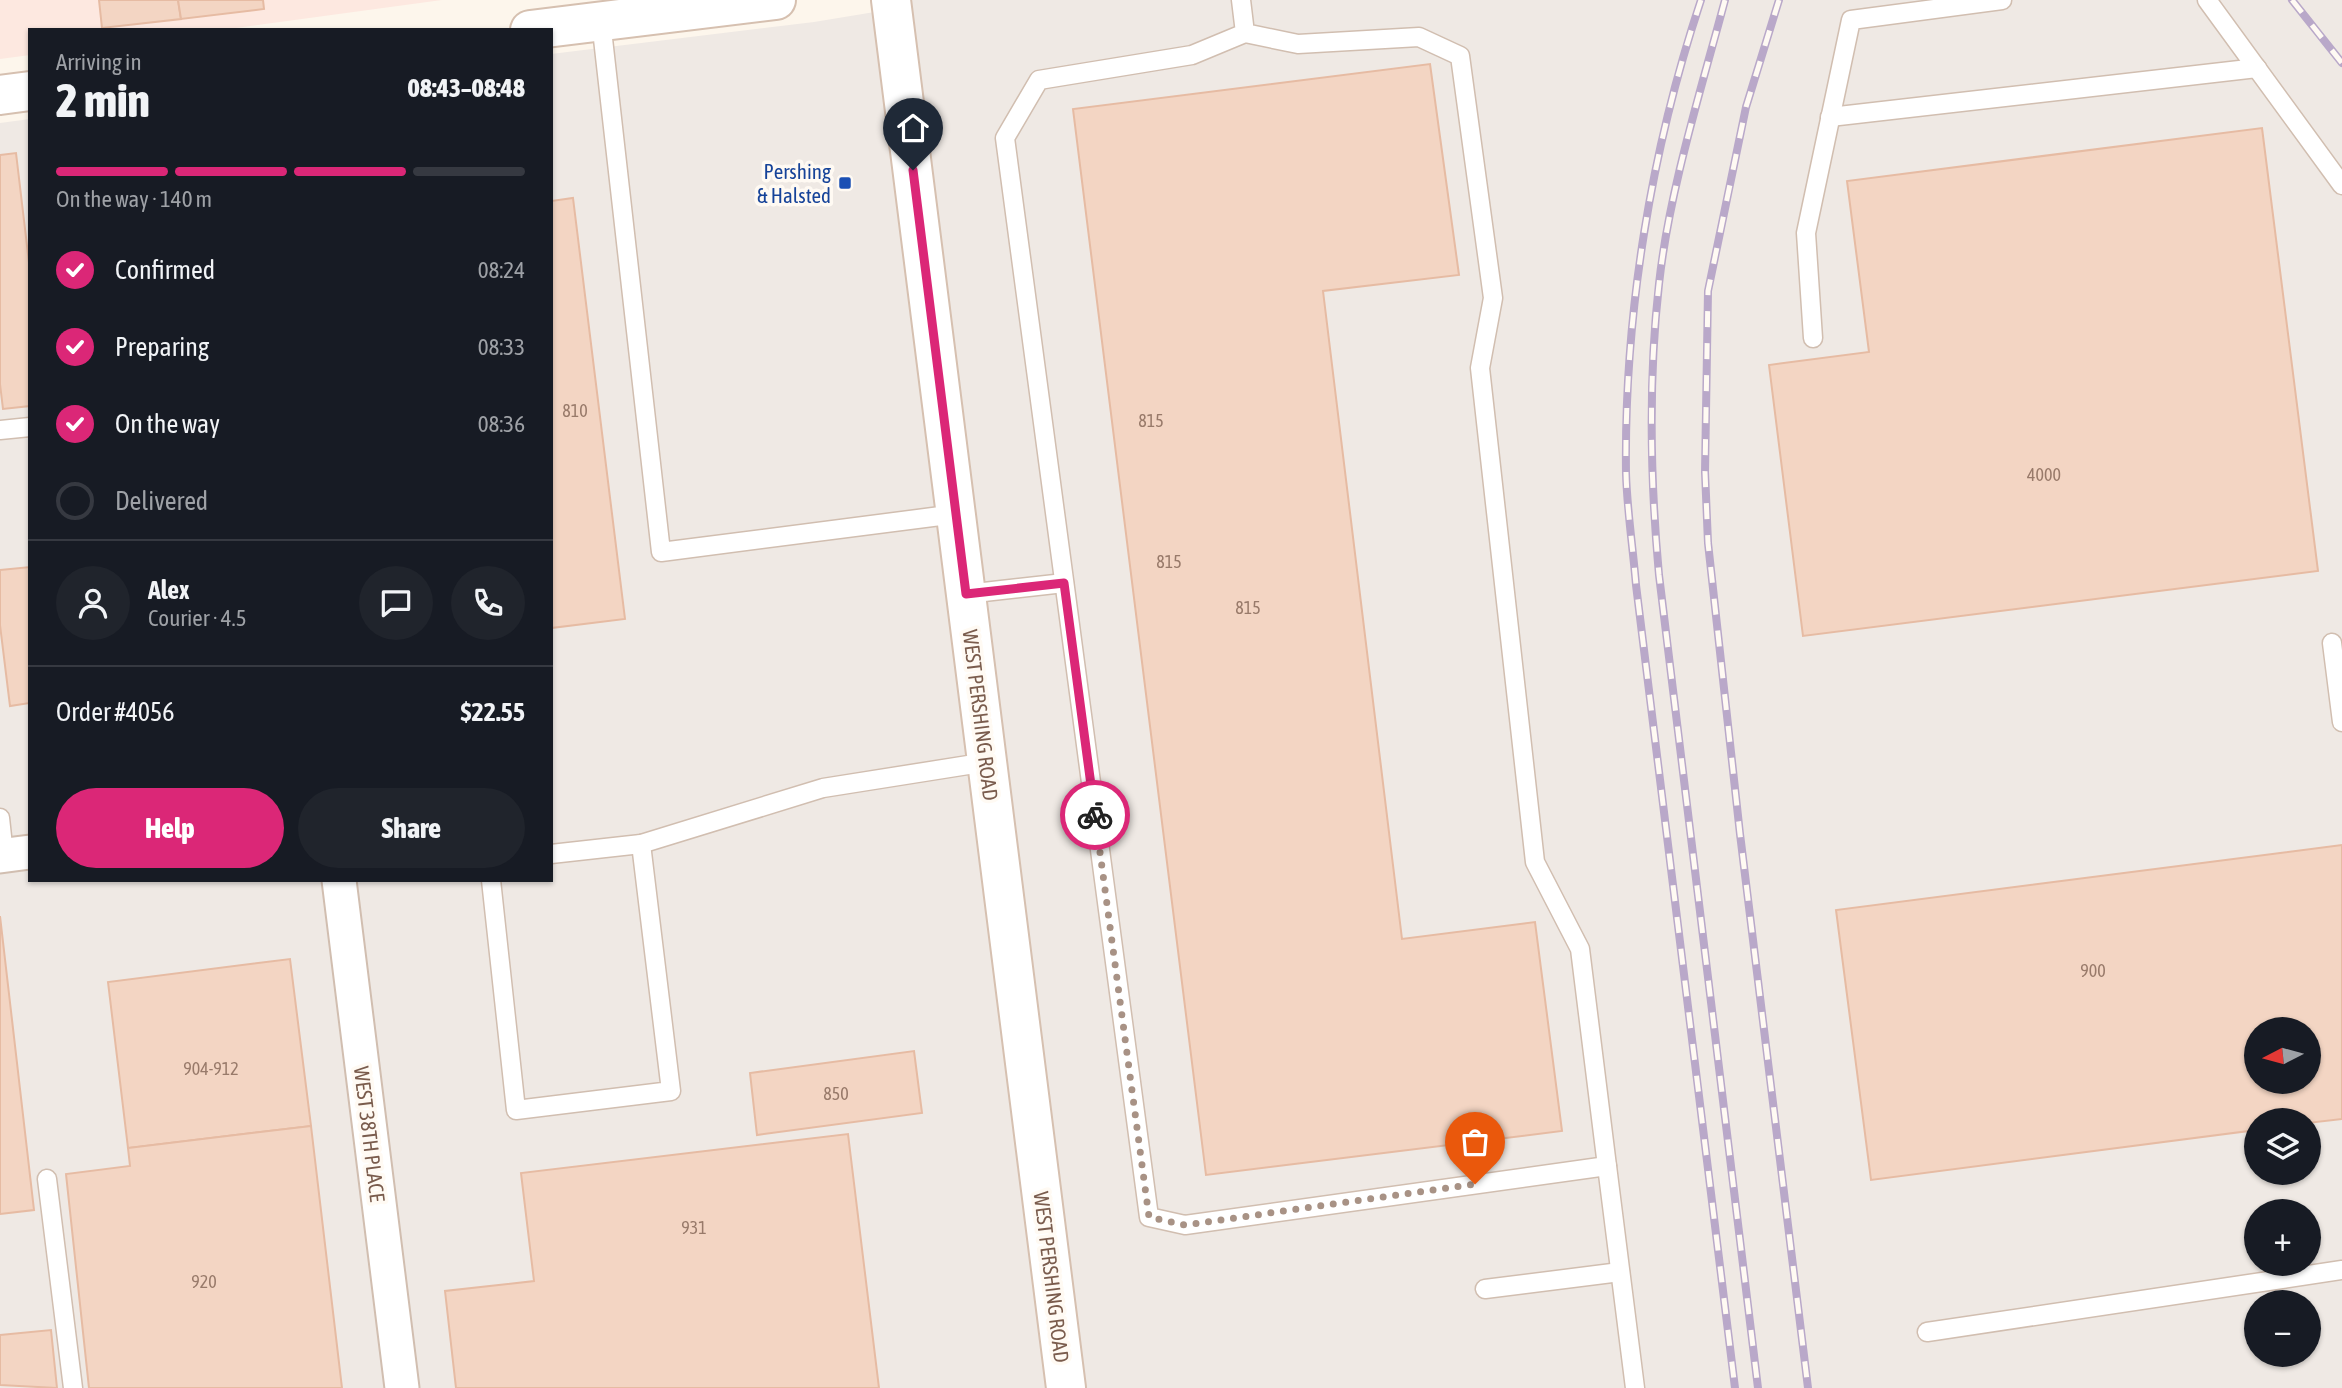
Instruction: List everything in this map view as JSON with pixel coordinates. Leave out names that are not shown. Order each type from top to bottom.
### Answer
[{"type":"main road","points":[[546,28],[776,0]]},
{"type":"main road","name":"WEST PERSHING ROAD","points":[[891,0],[1066,1388]]},
{"type":"main road","points":[[0,95],[28,92]]},
{"type":"street","name":"WEST 38TH PLACE","points":[[339,882],[402,1388]]},
{"type":"lane","points":[[1241,0],[1245,33]]},
{"type":"lane","points":[[1813,338],[1806,233],[1851,20],[2002,0]]},
{"type":"lane","points":[[2207,0],[2342,185]]},
{"type":"lane","points":[[601,21],[661,552],[956,514]]},
{"type":"lane","points":[[1607,1166],[1185,1225],[1149,1217],[1005,138],[1039,80],[1192,55],[1245,33],[1298,44],[1419,37],[1460,56],[1493,298],[1480,368],[1535,862],[1580,949],[1635,1388]]},
{"type":"lane","points":[[1830,117],[2257,68]]},
{"type":"lane","points":[[0,430],[28,427]]},
{"type":"lane","points":[[966,594],[1064,583]]},
{"type":"lane","points":[[2332,642],[2342,722]]},
{"type":"lane","points":[[553,854],[641,844],[823,788],[987,762]]},
{"type":"lane","points":[[0,818],[11,854]]},
{"type":"lane","points":[[491,882],[516,1110],[671,1091],[641,844]]},
{"type":"lane","points":[[47,1179],[73,1388]]},
{"type":"lane","points":[[1927,1332],[2342,1270]]},
{"type":"lane","points":[[1485,1289],[1620,1272]]},
{"type":"shaded area","points":[[0,0],[442,0],[236,28],[28,28],[28,55],[0,59]]},
{"type":"shaded area","points":[[911,0],[2342,0],[2342,1388],[0,1388],[0,123],[28,119],[28,882],[553,882],[553,54],[814,22],[911,6]]},
{"type":"building","points":[[99,0],[178,0],[181,19],[102,28]]},
{"type":"building","points":[[178,0],[263,0],[264,9],[181,19]]},
{"type":"building","points":[[1430,64],[1459,275],[1323,291],[1402,939],[1535,922],[1562,1131],[1206,1175],[1073,109]]},
{"type":"building","points":[[2262,128],[2318,571],[1803,636],[1769,365],[1869,352],[1847,181]]},
{"type":"building","points":[[16,153],[28,254],[28,406],[3,409],[0,384],[0,155]]},
{"type":"building","points":[[573,198],[625,619],[553,628],[553,201]]},
{"type":"building","points":[[28,567],[28,703],[10,706],[0,625],[0,570]]},
{"type":"building","points":[[2342,845],[2342,1119],[2321,1121],[2321,1108],[2244,1108],[2244,1132],[1871,1180],[1836,910]]},
{"type":"building","points":[[0,916],[34,1210],[0,1214]]},
{"type":"building","points":[[290,959],[311,1126],[128,1148],[108,982]]},
{"type":"building","points":[[914,1051],[922,1113],[757,1135],[750,1073]]},
{"type":"building","points":[[311,1126],[342,1388],[89,1388],[66,1174],[130,1166],[128,1148]]},
{"type":"building","points":[[848,1134],[879,1388],[456,1388],[445,1291],[534,1281],[521,1173]]},
{"type":"building","points":[[51,1330],[57,1388],[0,1385],[0,1335]]},
{"type":"railway","points":[[1701,0],[1668,115],[1644,233],[1630,354],[1626,473],[1636,585],[1735,1388]]},
{"type":"railway","points":[[1725,0],[1687,141],[1664,249],[1653,357],[1652,466],[1659,575],[1758,1388]]},
{"type":"railway","points":[[1779,0],[1746,107],[1708,291],[1705,472],[1708,543],[1740,834],[1808,1388]]},
{"type":"railway","points":[[2292,0],[2342,63]]},
{"type":"way so far","points":[[1095,815],[1149,1217],[1185,1225],[1475,1184]]},
{"type":"place","name":"Pershing & Halsted","points":[[845,183]]},
{"type":"route","points":[[913,170],[966,594],[1064,583],[1095,815]]}]
